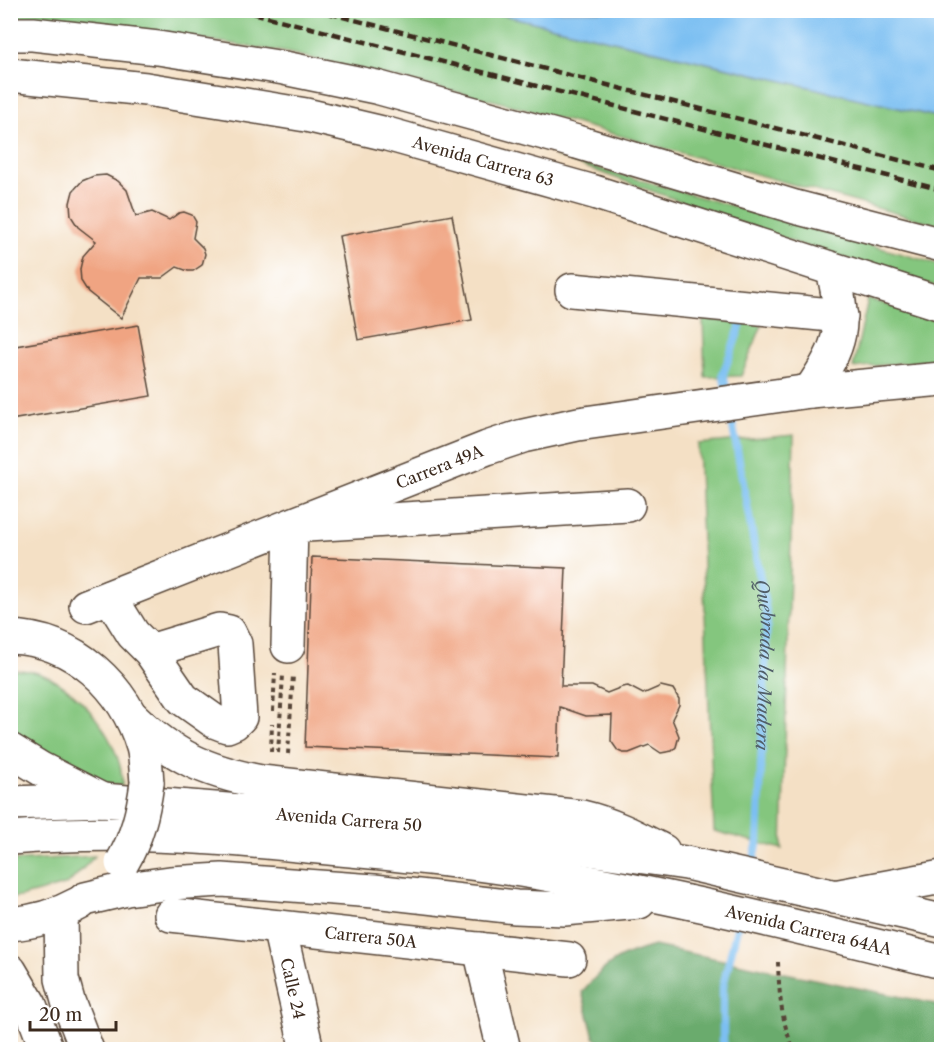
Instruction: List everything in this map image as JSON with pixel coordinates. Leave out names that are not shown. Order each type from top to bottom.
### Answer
[{"type":"main road","points":[[10,34],[33,34],[158,48],[284,68],[375,87],[577,142],[795,207],[942,245]]},
{"type":"main road","name":"Avenida Carrera 63","points":[[10,75],[146,90],[306,115],[594,192],[942,304]]},
{"type":"main road","points":[[10,87],[68,81]]},
{"type":"main road","points":[[810,392],[829,363],[837,345],[841,327],[840,303],[833,270]]},
{"type":"main road","points":[[573,290],[841,316]]},
{"type":"main road","name":"Carrera 49A","points":[[150,651],[98,602],[487,448],[523,436],[578,424],[761,398],[942,379]]},
{"type":"main road","points":[[288,661],[291,526],[628,505]]},
{"type":"main road","points":[[16,635],[53,645],[77,657],[99,673],[118,694],[132,717],[144,749],[147,783],[143,815],[133,843],[122,863],[106,882],[73,906],[62,979],[87,1050]]},
{"type":"main road","points":[[132,717],[153,738],[174,752],[203,767],[229,775],[261,782],[582,817],[621,829],[686,863],[942,921]]},
{"type":"main road","points":[[10,750],[41,769],[102,800]]},
{"type":"main road","name":"Avenida Carrera 50","points":[[10,803],[102,800],[429,826],[686,863]]},
{"type":"main road","name":"Avenida Carrera 50","points":[[10,838],[99,833],[231,838],[369,851],[564,877],[677,899]]},
{"type":"main road","points":[[834,897],[942,877]]},
{"type":"main road","points":[[10,924],[37,921],[73,906],[127,889],[170,883],[222,880],[374,891],[538,908],[592,907],[677,899]]},
{"type":"main road","name":"Avenida Carrera 64AA","points":[[677,899],[942,962]]},
{"type":"main road","name":"Carrera 50A","points":[[171,915],[569,959]]},
{"type":"main road","name":"Calle 24","points":[[279,927],[307,1050]]},
{"type":"main road","points":[[480,949],[504,1050]]},
{"type":"main road","points":[[10,971],[30,1005],[48,1050]]},
{"type":"path","points":[[288,661],[279,753],[270,752],[276,645],[288,661],[288,756]]},
{"type":"path","points":[[778,962],[779,995],[787,1035],[794,1050]]},
{"type":"green space","points":[[11,10],[486,11],[941,118],[941,226],[496,101],[284,52],[91,22],[11,18]]},
{"type":"green space","points":[[555,156],[941,265],[941,288],[802,245]]},
{"type":"green space","points":[[868,299],[941,321],[941,359],[853,368]]},
{"type":"green space","points":[[703,319],[762,325],[741,376],[705,377]]},
{"type":"green space","points":[[794,435],[782,849],[714,831],[698,444]]},
{"type":"green space","points":[[10,670],[31,671],[50,678],[81,701],[106,734],[115,752],[121,769],[122,786],[90,782],[11,737]]},
{"type":"green space","points":[[95,856],[68,884],[11,898],[11,861]]},
{"type":"green space","points":[[654,946],[941,1005],[941,1049],[607,1049],[594,1037],[582,992],[606,967],[631,953]]},
{"type":"water","points":[[486,11],[941,11],[941,118]]},
{"type":"building","points":[[106,175],[118,181],[127,190],[136,216],[152,212],[169,220],[179,213],[192,215],[196,222],[193,238],[203,248],[205,254],[202,265],[193,271],[177,267],[162,278],[141,278],[121,318],[88,292],[81,281],[80,269],[83,256],[96,241],[78,227],[71,216],[70,203],[73,191],[82,181],[94,176]]},
{"type":"building","points":[[452,215],[472,320],[358,340],[339,236]]},
{"type":"building","points":[[138,325],[151,396],[10,420],[10,347]]},
{"type":"building","points":[[312,557],[566,568],[561,686],[592,686],[607,693],[628,686],[643,694],[661,686],[673,689],[679,699],[679,705],[672,719],[679,736],[676,747],[672,751],[661,753],[649,745],[623,753],[618,751],[611,741],[612,715],[586,716],[560,707],[558,758],[305,747]]},
{"type":"waterway","name":"Quebrada la Madera","points":[[728,397],[723,374],[743,319]]},
{"type":"waterway","name":"Quebrada la Madera","points":[[730,410],[767,617],[758,841],[751,872]]},
{"type":"waterway","name":"Quebrada la Madera","points":[[725,1050],[723,986],[739,920]]},
{"type":"railway","points":[[241,10],[942,190]]},
{"type":"railway","points":[[316,10],[942,171]]}]
